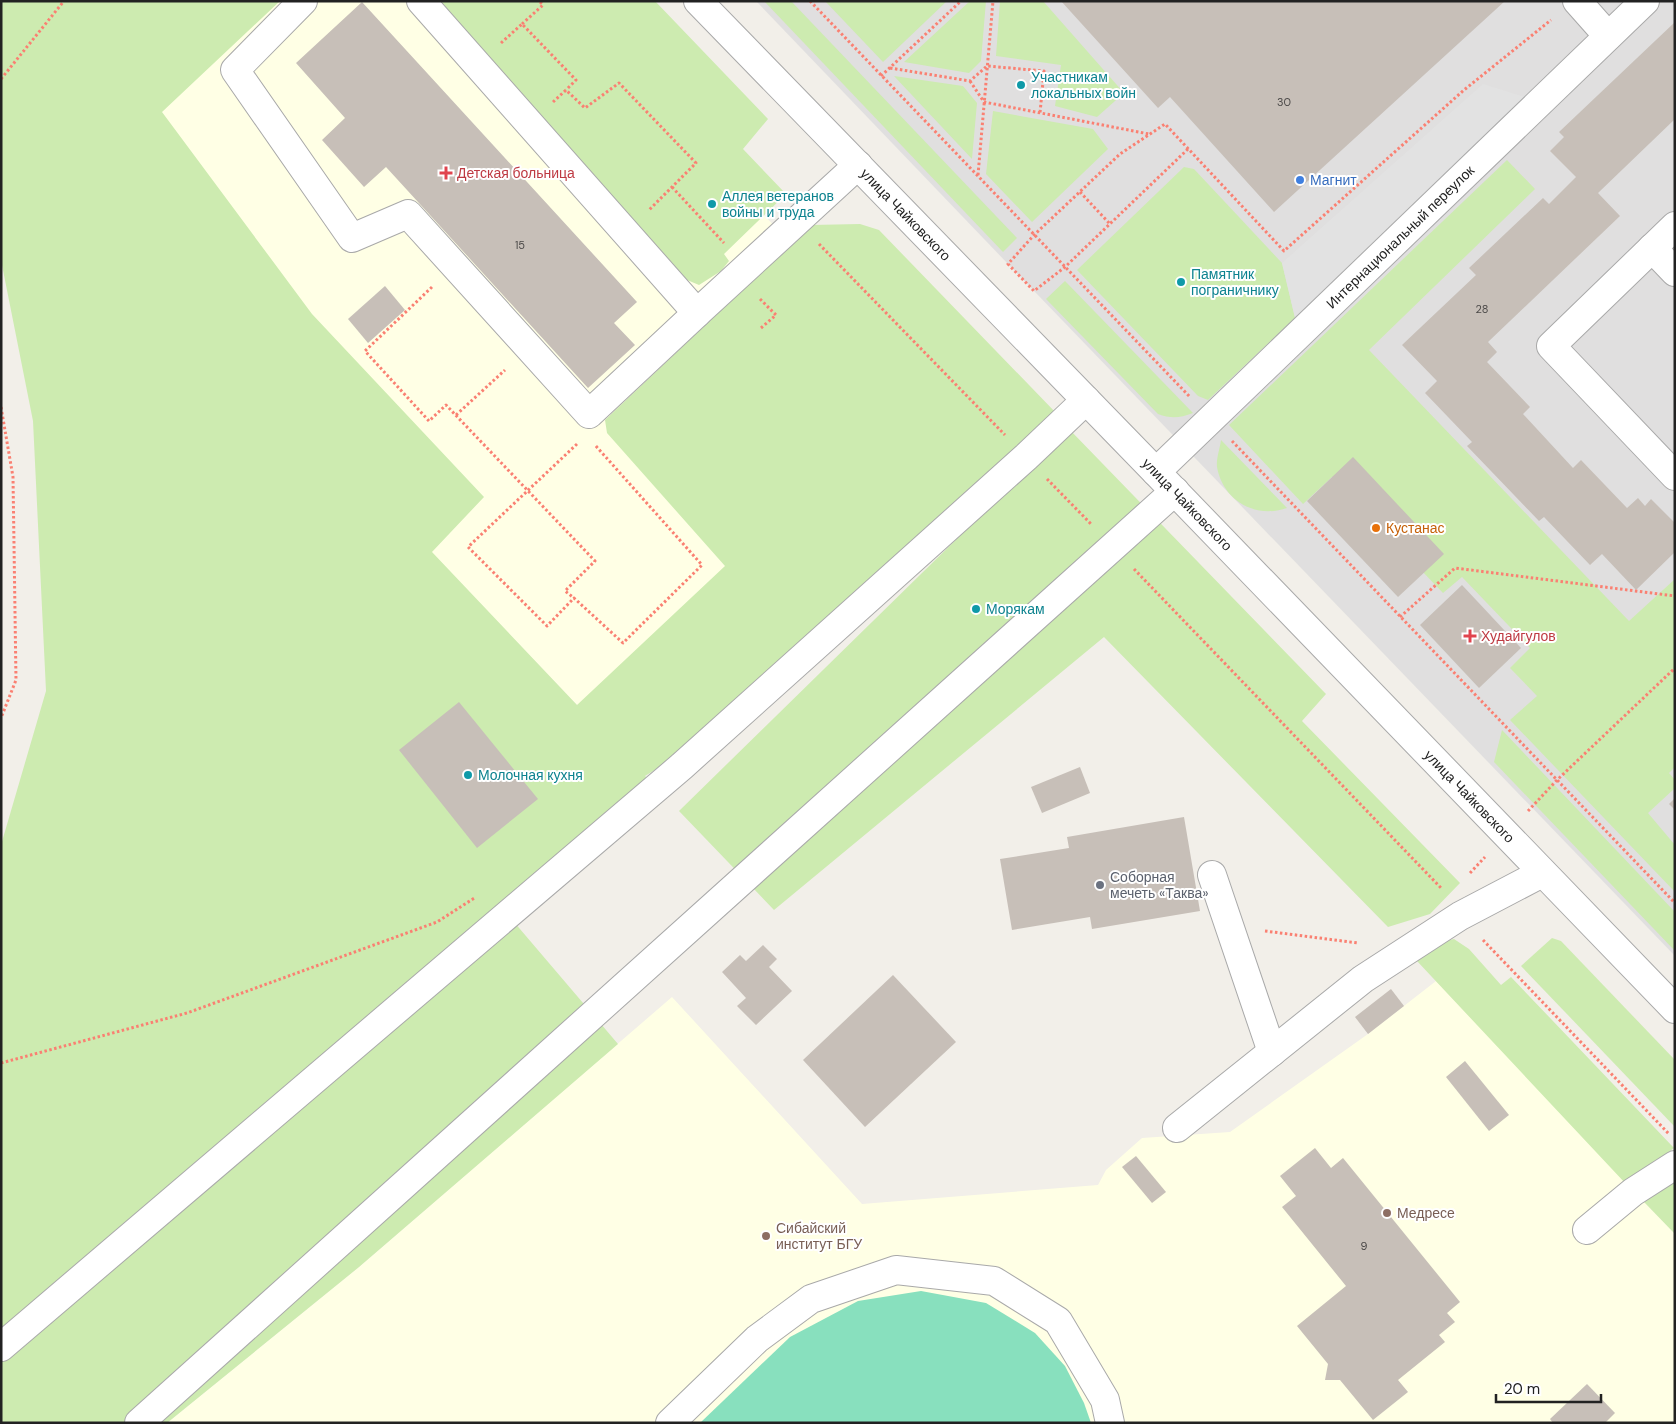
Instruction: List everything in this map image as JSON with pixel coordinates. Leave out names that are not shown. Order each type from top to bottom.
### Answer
[{"type":"street","points":[[303,1],[235,70],[352,238],[408,214],[529,348],[588,425],[697,313],[858,165]]},
{"type":"street","points":[[421,1],[697,313]]},
{"type":"street","name":"улица Чайковского","points":[[698,1],[1175,491],[1542,874],[1675,1009]]},
{"type":"street","points":[[1577,1],[1608,36]]},
{"type":"street","name":"Интернациональный переулок","points":[[1156,472],[1645,1]]},
{"type":"street","points":[[1675,226],[1551,346],[1665,453],[1675,476]]},
{"type":"street","points":[[1652,248],[1675,272]]},
{"type":"street","points":[[1,1347],[682,766],[1026,457],[1086,400]]},
{"type":"street","points":[[139,1423],[1175,491]]},
{"type":"street","points":[[1176,1128],[1363,978],[1460,916],[1542,874]]},
{"type":"street","points":[[1212,875],[1272,1052]]},
{"type":"street","points":[[1586,1230],[1633,1192],[1675,1165]]},
{"type":"street","points":[[670,1423],[757,1339],[811,1299],[896,1270],[994,1281],[1058,1321],[1105,1400],[1110,1423]]},
{"type":"path","points":[[1,79],[64,1]]},
{"type":"path","points":[[477,65],[543,5],[539,1]]},
{"type":"path","points":[[810,1],[1675,902]]},
{"type":"path","points":[[881,76],[961,1]]},
{"type":"path","points":[[978,176],[993,1]]},
{"type":"path","points":[[1188,149],[1110,224],[1034,291],[1008,264],[1034,235],[1120,154],[1164,124],[1188,149],[1284,251],[1464,90],[1552,19]]},
{"type":"path","points":[[522,24],[576,80],[530,124]]},
{"type":"path","points":[[970,81],[988,66],[1044,71],[1040,113]]},
{"type":"path","points":[[890,68],[970,81],[984,102],[1150,134]]},
{"type":"path","points":[[566,90],[585,108],[619,83],[696,163],[627,233]]},
{"type":"path","points":[[672,187],[746,267]]},
{"type":"path","points":[[1080,192],[1110,224]]},
{"type":"path","points":[[797,222],[1449,895],[1460,916],[1675,1140]]},
{"type":"path","points":[[454,266],[365,350],[430,421],[446,405],[527,489],[595,561],[565,591],[574,598],[623,643],[702,565],[588,425],[527,489],[468,547],[547,626],[574,598]]},
{"type":"path","points":[[456,415],[529,348]]},
{"type":"path","points":[[1,407],[13,477],[16,680],[1,718]]},
{"type":"path","points":[[1400,617],[1454,568],[1675,596]]},
{"type":"path","points":[[1558,780],[1675,668]]},
{"type":"path","points":[[1,1063],[187,1012],[437,922],[478,895]]},
{"type":"path","points":[[1230,926],[1407,949]]},
{"type":"shaded area","points":[[136,1],[555,1],[993,450],[577,705],[40,141]]},
{"type":"shaded area","points":[[756,1],[1675,1],[1675,956],[1008,264]]},
{"type":"shaded area","points":[[1483,84],[1540,102],[1299,334],[1282,263]]},
{"type":"shaded area","points":[[1436,981],[1675,1234],[1675,1423],[167,1423],[359,1267],[672,997],[862,1204],[1098,1185],[1106,1170],[1142,1138],[1230,1132],[1368,1034]]},
{"type":"green space","points":[[1,1],[280,1],[162,112],[312,314],[484,497],[432,552],[577,705],[725,566],[607,433],[605,420],[811,225],[860,224],[879,230],[1057,414],[704,740],[645,776],[658,789],[514,922],[618,1044],[359,1267],[167,1423],[1,1423],[1,845],[46,691],[33,421],[1,260]]},
{"type":"green space","points":[[433,1],[655,1],[768,119],[743,149],[786,194],[724,254],[729,261],[721,271],[699,285],[680,277]]},
{"type":"green space","points":[[764,1],[791,1],[1017,238],[1003,252]]},
{"type":"green space","points":[[825,1],[947,1],[883,62]]},
{"type":"green space","points":[[970,1],[986,1],[981,61],[969,73],[904,62]]},
{"type":"green space","points":[[1000,1],[1043,1],[1124,93],[1097,117],[1055,106],[1061,65],[996,56]]},
{"type":"green space","points":[[894,76],[963,86],[977,103],[972,159]]},
{"type":"green space","points":[[993,111],[1093,129],[1108,149],[1032,222],[986,174]]},
{"type":"green space","points":[[1507,160],[1535,189],[1369,350],[1629,621],[1675,579],[1675,767],[1669,773],[1675,780],[1675,788],[1648,813],[1675,845],[1675,892],[1510,720],[1537,696],[1510,668],[1530,648],[1462,577],[1443,593],[1332,477],[1303,504],[1229,425]]},
{"type":"green space","points":[[1184,167],[1194,169],[1282,263],[1295,318],[1208,400],[1198,396],[1077,270]]},
{"type":"green space","points":[[1065,281],[1193,413],[1175,417],[1158,414],[1046,299]]},
{"type":"green space","points":[[1069,429],[1326,694],[1302,721],[1460,883],[1430,914],[1388,927],[1104,637],[774,910],[679,811]]},
{"type":"green space","points":[[1221,440],[1287,508],[1275,511],[1253,509],[1234,498],[1220,479],[1217,467]]},
{"type":"green space","points":[[1502,730],[1675,912],[1675,951],[1494,762]]},
{"type":"green space","points":[[1552,938],[1561,941],[1675,1060],[1675,1127],[1521,966]]},
{"type":"green space","points":[[1454,939],[1469,949],[1501,985],[1511,977],[1674,1148],[1626,1184],[1417,961],[1420,952],[1438,943]]},
{"type":"green space","points":[[1675,1178],[1675,1234],[1644,1202]]},
{"type":"green space","points":[[921,1291],[986,1303],[1035,1333],[1065,1366],[1084,1403],[1091,1423],[700,1423],[790,1337],[858,1301]]},
{"type":"building","points":[[1061,1],[1505,1],[1274,212],[1170,97],[1158,108]]},
{"type":"building","name":"Детская больница","points":[[362,2],[637,302],[614,323],[635,345],[588,388],[386,167],[364,187],[322,140],[345,118],[296,63]]},
{"type":"building","points":[[1675,22],[1675,119],[1598,193],[1620,216],[1488,342],[1497,352],[1487,362],[1530,407],[1523,414],[1573,468],[1581,460],[1627,508],[1638,498],[1645,506],[1651,499],[1675,523],[1675,552],[1636,590],[1602,554],[1590,565],[1544,517],[1539,521],[1467,446],[1472,442],[1425,393],[1437,381],[1402,345],[1476,275],[1469,268],[1543,198],[1549,204],[1576,177],[1550,151],[1564,137],[1559,132]]},
{"type":"building","points":[[385,286],[405,310],[368,343],[348,319]]},
{"type":"building","name":"Кустанас","points":[[1353,457],[1444,554],[1398,597],[1307,501]]},
{"type":"building","name":"Худайгулов","points":[[1462,585],[1521,648],[1479,688],[1420,625]]},
{"type":"building","name":"Молочная кухня","points":[[459,702],[538,799],[477,848],[399,750]]},
{"type":"building","points":[[1080,767],[1090,793],[1042,813],[1031,787]]},
{"type":"building","points":[[1675,798],[1675,810],[1669,804]]},
{"type":"building","name":"Соборная мечеть «Таква»","points":[[1184,817],[1200,911],[1092,929],[1090,917],[1012,930],[1000,859],[1069,848],[1067,837]]},
{"type":"building","points":[[763,945],[777,959],[769,967],[792,991],[756,1025],[737,1006],[746,998],[722,972],[740,955],[746,961]]},
{"type":"building","points":[[893,975],[956,1042],[865,1127],[803,1060]]},
{"type":"building","points":[[1391,989],[1404,1006],[1368,1034],[1355,1017]]},
{"type":"building","points":[[1465,1061],[1509,1115],[1489,1131],[1446,1077]]},
{"type":"building","points":[[1315,1148],[1331,1168],[1343,1158],[1460,1302],[1447,1313],[1455,1322],[1439,1335],[1445,1342],[1398,1380],[1408,1392],[1373,1420],[1340,1380],[1325,1380],[1328,1364],[1297,1326],[1346,1286],[1282,1207],[1296,1196],[1280,1176]]},
{"type":"building","points":[[1136,1156],[1166,1192],[1152,1203],[1122,1167]]},
{"type":"building","points":[[1587,1384],[1615,1413],[1605,1423],[1553,1423],[1550,1419]]},
{"type":"place","name":"Участникам локальных войн","points":[[1021,85]]},
{"type":"place","name":"Детская больница","points":[[446,173]]},
{"type":"place","name":"Магнит","points":[[1300,180]]},
{"type":"place","name":"Аллея ветеранов войны и труда","points":[[712,204]]},
{"type":"place","name":"Памятник пограничнику","points":[[1181,282]]},
{"type":"place","name":"Кустанас","points":[[1376,528]]},
{"type":"place","name":"Морякам","points":[[976,609]]},
{"type":"place","name":"Худайгулов","points":[[1470,636]]},
{"type":"place","name":"Молочная кухня","points":[[468,775]]},
{"type":"place","name":"Соборная мечеть «Таква»","points":[[1100,885]]},
{"type":"place","name":"Медресе","points":[[1387,1213]]},
{"type":"place","name":"Сибайский институт БГУ","points":[[766,1236]]}]
